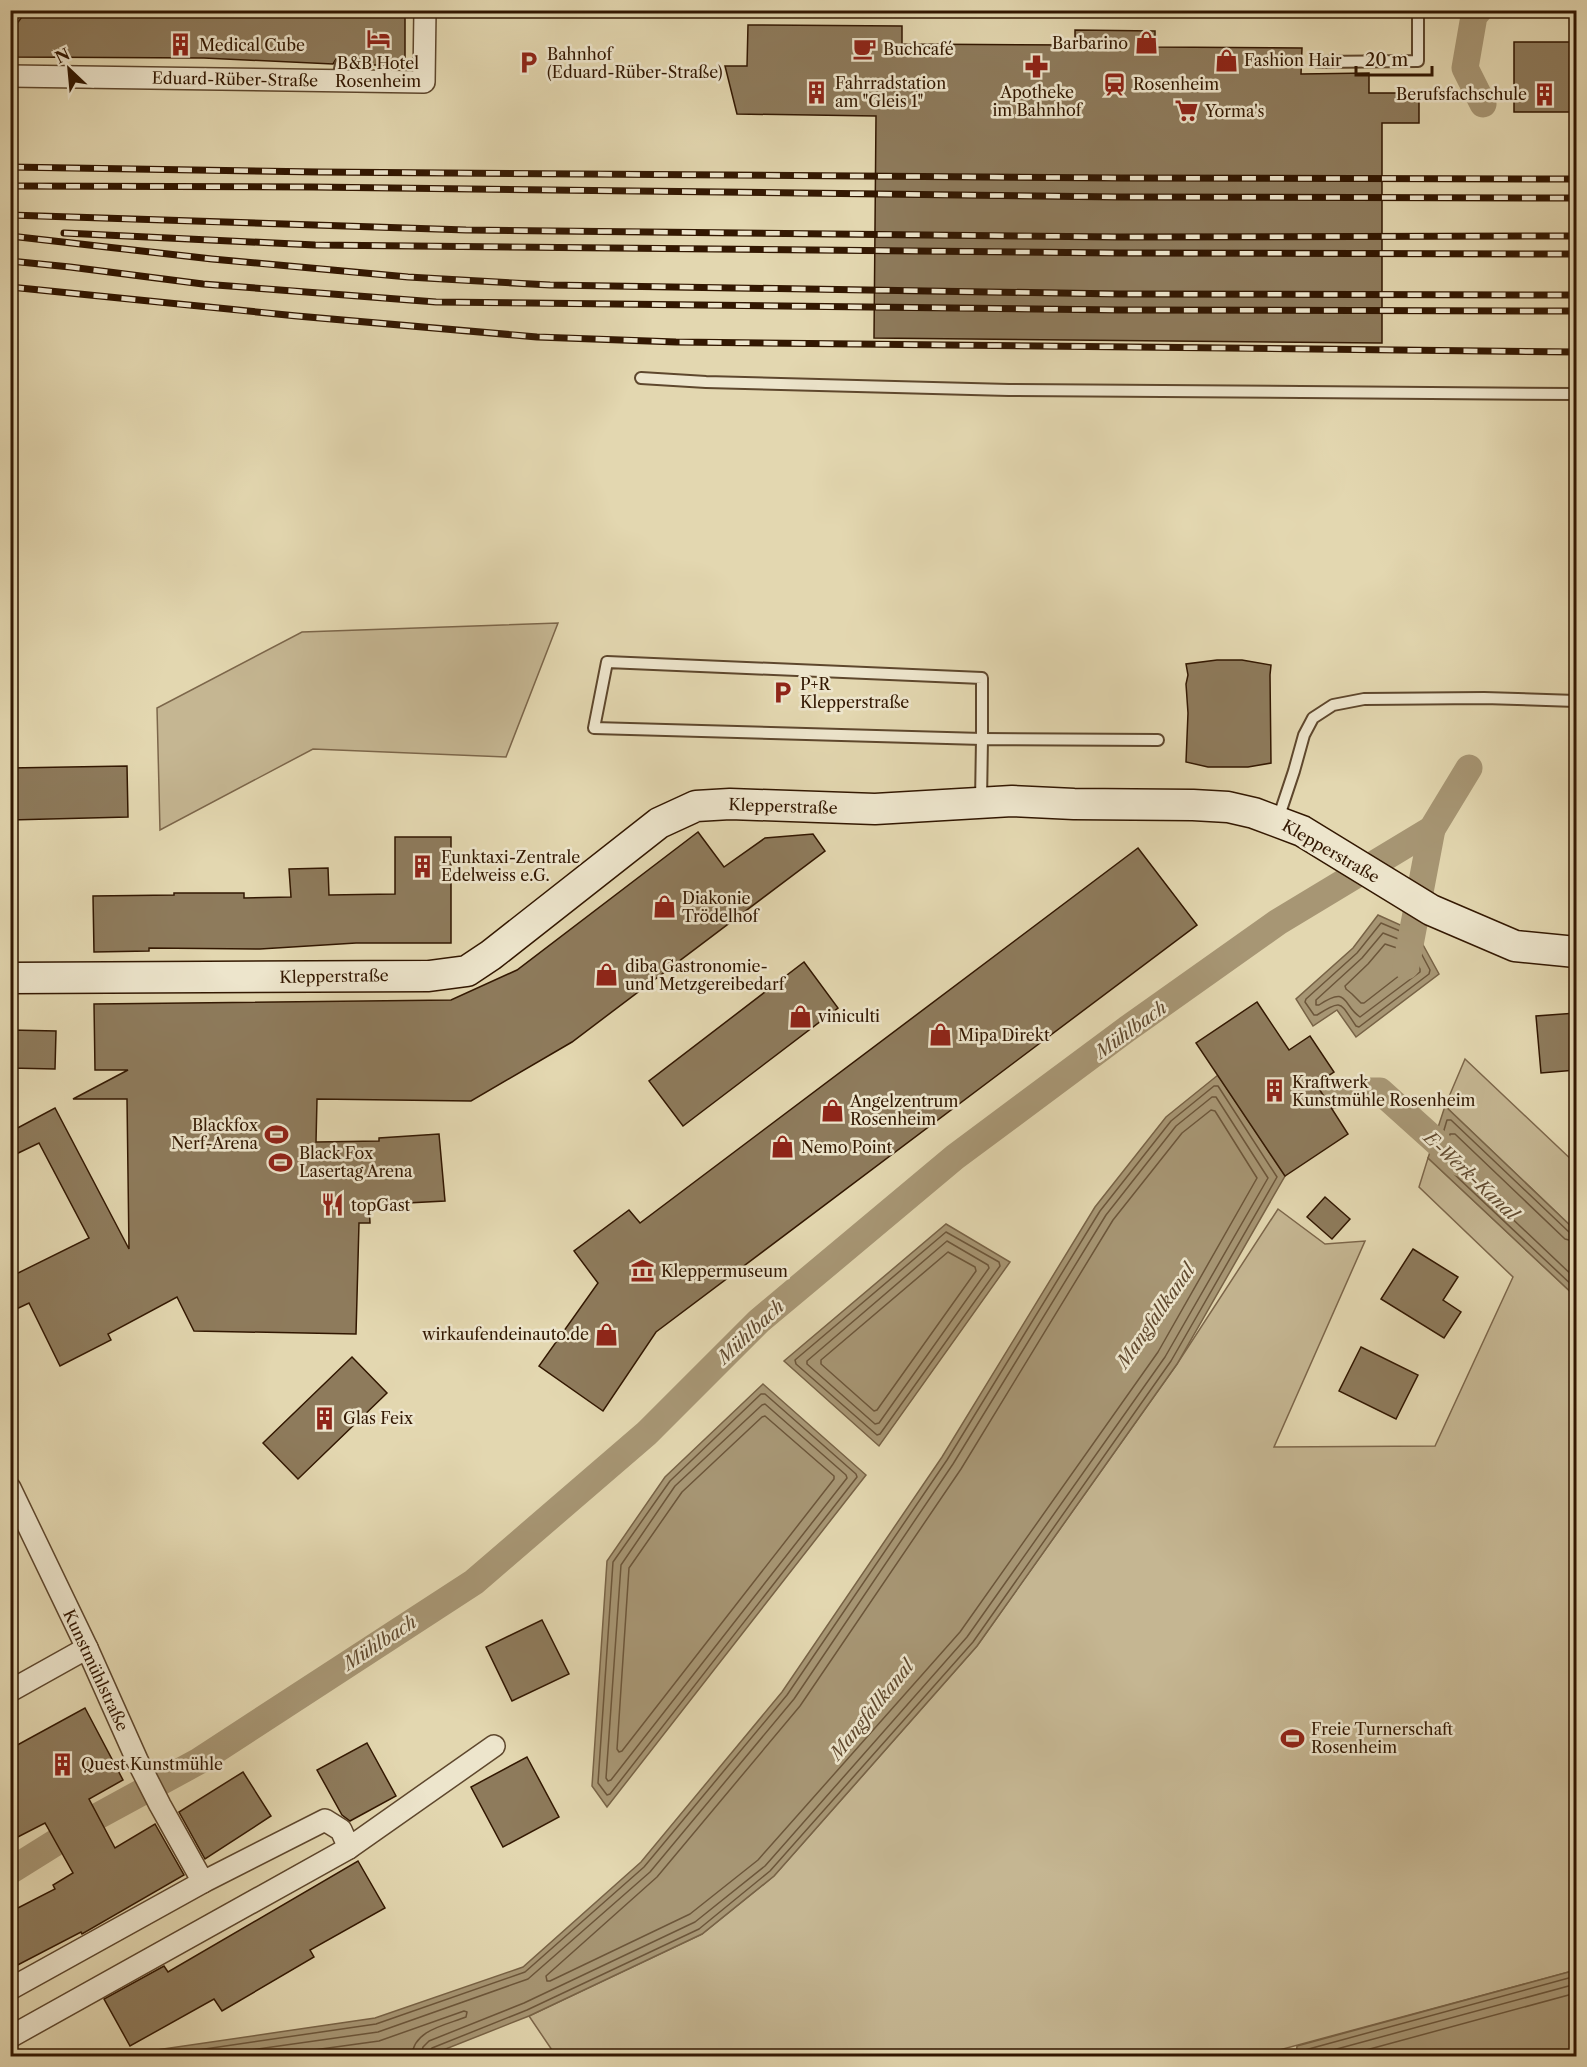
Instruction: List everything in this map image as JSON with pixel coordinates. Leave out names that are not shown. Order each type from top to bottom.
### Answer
[{"type":"street","name":"Eduard-Rüber-Straße","points":[[10,76],[339,72],[424,82],[424,10]]},
{"type":"street","name":"Klepperstraße","points":[[10,978],[429,976],[467,971],[491,956],[659,823],[696,806],[730,804],[875,809],[1012,801],[1228,807],[1277,820],[1302,831],[1431,910],[1515,946],[1576,952]]},
{"type":"street","name":"Kunstmühlstraße","points":[[10,1488],[87,1648],[137,1760],[203,1882]]},
{"type":"street","points":[[10,1691],[87,1648]]},
{"type":"street","points":[[10,2037],[349,1848],[494,1746]]},
{"type":"street","points":[[10,1989],[203,1882],[325,1820],[341,1830],[349,1848]]},
{"type":"lane","points":[[1318,62],[1418,61],[1418,10]]},
{"type":"lane","points":[[641,378],[706,382],[1009,390],[1576,394]]},
{"type":"lane","points":[[981,803],[982,740],[982,678],[607,662],[594,728],[982,740],[1158,740]]},
{"type":"lane","points":[[1277,820],[1304,735],[1313,718],[1333,705],[1364,699],[1484,698],[1576,701]]},
{"type":"shaded area","points":[[558,623],[506,757],[313,749],[160,830],[157,708],[302,632]]},
{"type":"shaded area","points":[[1465,1059],[1576,1164],[1576,1231],[1445,1106]]},
{"type":"shaded area","points":[[1428,1158],[1576,1297],[1576,1970],[1257,2056],[556,2056],[529,2016],[702,1934],[774,1876],[977,1646],[1177,1364],[1278,1209],[1325,1244],[1365,1241],[1274,1447],[1435,1446],[1513,1277],[1419,1187]]},
{"type":"water","points":[[1378,915],[1416,932],[1439,974],[1356,1037],[1337,1010],[1313,1026],[1296,999],[1353,948]]},
{"type":"water","name":"Mangfallkanal","points":[[1218,1075],[1285,1176],[1177,1364],[977,1646],[774,1876],[702,1934],[529,2016],[428,2056],[115,2056],[375,2018],[523,1967],[641,1862],[782,1692],[942,1457],[1095,1207],[1166,1117]]},
{"type":"water","points":[[1445,1106],[1576,1231],[1576,1297],[1428,1158]]},
{"type":"water","points":[[946,1224],[1010,1262],[879,1446],[784,1361]]},
{"type":"water","points":[[763,1384],[866,1475],[607,1807],[592,1786],[607,1561],[665,1477]]},
{"type":"water","points":[[1576,1970],[1576,2056],[1296,2056],[1297,2046]]},
{"type":"building","name":"Medical Cube","points":[[27,10],[405,10],[405,65],[348,65],[346,59],[342,57],[336,59],[333,64],[204,58],[10,57],[10,33]]},
{"type":"building","points":[[748,25],[902,26],[902,44],[1075,45],[1075,30],[1155,31],[1155,47],[1302,48],[1301,74],[1369,73],[1369,93],[1419,93],[1419,123],[1382,123],[1382,343],[874,338],[876,116],[737,114],[725,66],[747,66]]},
{"type":"building","name":"Berufsfachschule","points":[[1514,42],[1576,42],[1576,112],[1514,112]]},
{"type":"building","points":[[1242,660],[1271,665],[1271,763],[1248,767],[1208,767],[1186,762],[1188,675],[1186,664]]},
{"type":"building","points":[[127,766],[128,817],[10,820],[10,768]]},
{"type":"building","points":[[698,832],[724,867],[765,838],[813,834],[825,851],[572,1042],[471,1101],[317,1099],[316,1142],[379,1141],[379,1138],[439,1134],[445,1201],[369,1205],[370,1223],[359,1223],[356,1334],[194,1331],[177,1297],[108,1334],[111,1340],[60,1366],[29,1303],[10,1312],[10,1277],[89,1238],[39,1143],[10,1157],[10,1132],[55,1108],[129,1249],[127,1099],[73,1099],[128,1070],[95,1070],[94,1004],[451,1000],[517,970]]},
{"type":"building","points":[[395,837],[451,837],[451,943],[356,943],[260,949],[149,948],[149,951],[94,952],[93,896],[244,893],[244,898],[291,897],[289,869],[328,868],[329,895],[395,894]]},
{"type":"building","points":[[1138,848],[1197,925],[656,1332],[603,1411],[539,1366],[598,1283],[574,1251],[629,1210],[640,1223]]},
{"type":"building","points":[[804,962],[838,1008],[683,1126],[649,1081]]},
{"type":"building","name":"Kraftwerk Kunstmühle Rosenheim","points":[[1257,1002],[1289,1050],[1310,1036],[1334,1072],[1316,1084],[1348,1134],[1285,1176],[1196,1043]]},
{"type":"building","points":[[1576,1013],[1576,1070],[1541,1073],[1536,1016]]},
{"type":"building","points":[[10,1030],[56,1031],[55,1069],[10,1068]]},
{"type":"building","points":[[1325,1197],[1350,1219],[1332,1239],[1307,1217]]},
{"type":"building","points":[[1413,1249],[1458,1277],[1443,1300],[1461,1312],[1444,1338],[1381,1299]]},
{"type":"building","points":[[1361,1347],[1418,1375],[1396,1419],[1339,1391]]},
{"type":"building","name":"Glas Feix","points":[[352,1357],[387,1393],[298,1479],[263,1443]]},
{"type":"building","points":[[542,1620],[569,1674],[512,1701],[486,1647]]},
{"type":"building","points":[[85,1708],[123,1780],[89,1799],[115,1848],[155,1824],[184,1875],[82,1934],[81,1932],[10,1969],[10,1912],[55,1889],[53,1885],[73,1873],[45,1823],[10,1841],[10,1749]]},
{"type":"building","points":[[367,1743],[396,1796],[350,1821],[342,1815],[317,1770]]},
{"type":"building","points":[[527,1757],[559,1817],[503,1847],[471,1787]]},
{"type":"building","points":[[243,1772],[271,1816],[205,1859],[179,1812]]},
{"type":"building","points":[[358,1861],[385,1908],[310,1950],[314,1957],[222,2011],[214,1999],[130,2046],[104,1999],[164,1966],[168,1972]]},
{"type":"waterway","name":"Mühlbach","points":[[1479,10],[1474,16],[1465,68],[1483,104]]},
{"type":"waterway","name":"Mühlbach","points":[[10,1871],[98,1816],[199,1761],[474,1582],[647,1433],[759,1321],[955,1157],[1127,1029],[1278,922],[1432,829],[1469,768]]},
{"type":"waterway","points":[[1406,966],[1432,829]]},
{"type":"waterway","name":"E-Werk-Kanal","points":[[1325,1098],[1346,1091],[1380,1091],[1460,1163]]},
{"type":"railway","points":[[10,167],[319,172],[1576,179]]},
{"type":"railway","points":[[10,186],[313,187],[1119,197],[1576,198]]},
{"type":"railway","points":[[10,215],[466,230],[1119,237],[1576,236]]},
{"type":"railway","points":[[64,233],[315,245],[1119,253],[1576,254]]},
{"type":"railway","points":[[10,236],[212,259],[408,277],[550,285],[1119,294],[1576,295]]},
{"type":"railway","points":[[10,261],[203,284],[436,302],[1118,310],[1576,311]]},
{"type":"railway","points":[[10,287],[537,337],[676,342],[1576,352]]},
{"type":"place","name":"B&B Hotel Rosenheim","points":[[378,38]]},
{"type":"place","name":"Barbarino","points":[[1146,43]]},
{"type":"place","name":"Medical Cube","points":[[181,45]]},
{"type":"place","name":"Buchcafé","points":[[865,49]]},
{"type":"place","name":"Fashion Hair","points":[[1226,60]]},
{"type":"place","name":"Bahnhof (Eduard-Rüber-Straße)","points":[[529,63]]},
{"type":"place","name":"Apotheke im Bahnhof","points":[[1037,67]]},
{"type":"place","name":"Rosenheim","points":[[1115,84]]},
{"type":"place","name":"Fahrradstation am \"Gleis 1\"","points":[[817,92]]},
{"type":"place","name":"Berufsfachschule","points":[[1545,94]]},
{"type":"place","name":"Yorma's","points":[[1187,111]]},
{"type":"place","name":"P+R Klepperstraße","points":[[782,693]]},
{"type":"place","name":"Funktaxi-Zentrale Edelweiss e.G.","points":[[423,866]]},
{"type":"place","name":"Diakonie Trödelhof","points":[[664,907]]},
{"type":"place","name":"diba Gastronomie- und Metzgereibedarf","points":[[607,975]]},
{"type":"place","name":"viniculti","points":[[800,1016]]},
{"type":"place","name":"Mipa Direkt","points":[[940,1035]]},
{"type":"place","name":"Kraftwerk Kunstmühle Rosenheim","points":[[1274,1091]]},
{"type":"place","name":"Angelzentrum Rosenheim","points":[[832,1110]]},
{"type":"place","name":"Blackfox Nerf-Arena","points":[[276,1134]]},
{"type":"place","name":"Nemo Point","points":[[783,1147]]},
{"type":"place","name":"Black Fox Lasertag Arena","points":[[281,1162]]},
{"type":"place","name":"topGast","points":[[333,1205]]},
{"type":"place","name":"Kleppermuseum","points":[[643,1271]]},
{"type":"place","name":"wirkaufendeinauto.de","points":[[607,1334]]},
{"type":"place","name":"Glas Feix","points":[[325,1418]]},
{"type":"place","name":"Freie Turnerschaft Rosenheim","points":[[1293,1738]]},
{"type":"place","name":"Quest Kunstmühle","points":[[63,1764]]}]
